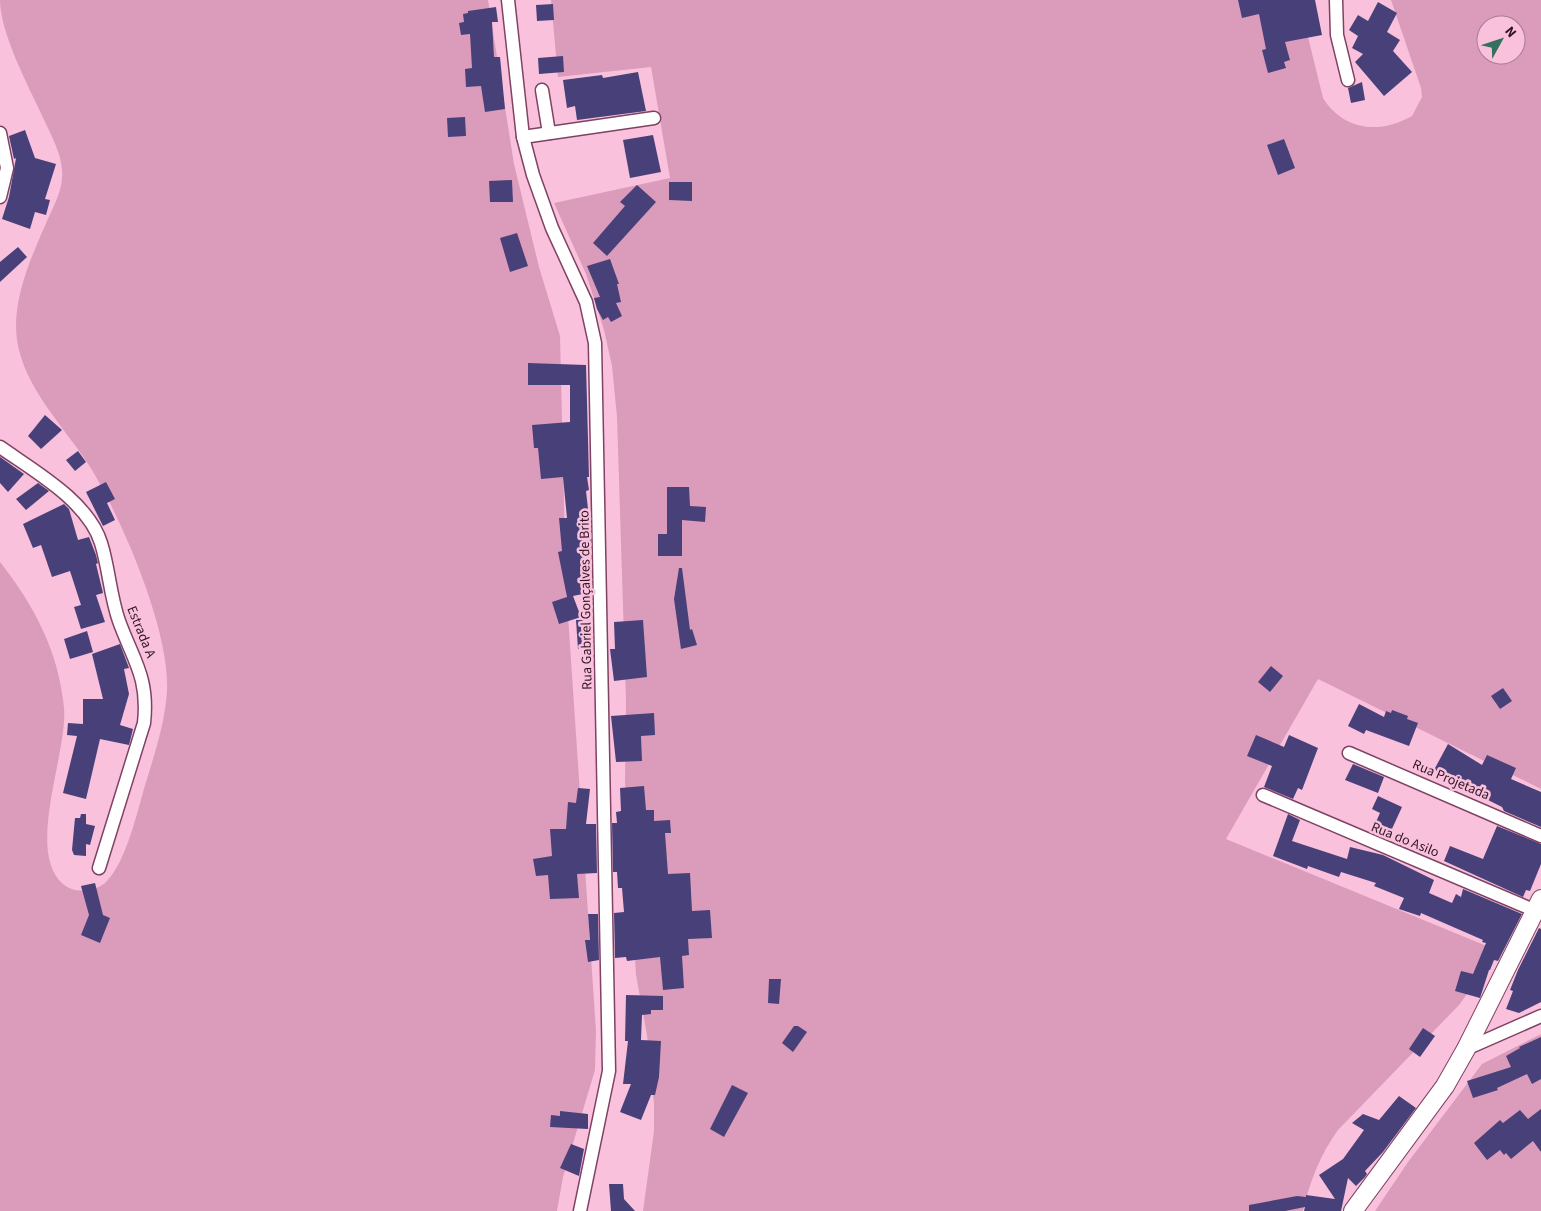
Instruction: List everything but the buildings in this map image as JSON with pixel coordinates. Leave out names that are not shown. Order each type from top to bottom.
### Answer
[{"type":"street","name":"Rua Gabriel Gonçalves de Brito","points":[[508,0],[523,137],[533,175],[552,228],[586,302],[595,343],[598,400],[609,1070],[580,1211]]},
{"type":"street","points":[[1336,0],[1337,34],[1348,80]]},
{"type":"street","points":[[542,90],[549,134]]},
{"type":"street","points":[[523,137],[654,118]]},
{"type":"street","points":[[0,133],[7,168],[5,183],[0,197]]},
{"type":"street","name":"Estrada A","points":[[0,447],[72,501],[91,523],[100,541],[119,621],[136,658],[143,681],[146,704],[144,722],[98,868]]},
{"type":"street","name":"Rua Projetada","points":[[1349,753],[1541,836]]},
{"type":"street","name":"Rua do Asilo","points":[[1263,795],[1538,905]]},
{"type":"street","points":[[1353,1211],[1445,1086],[1466,1049],[1538,905]]},
{"type":"street","points":[[1466,1049],[1541,1016]]},
{"type":"shaded area","points":[[0,0],[488,0],[514,164],[539,267],[560,336],[566,586],[596,1031],[595,1070],[563,1177],[557,1211],[0,1211],[0,562],[24,595],[43,630],[57,668],[61,687],[64,727],[51,800],[48,849],[52,869],[63,884],[68,887],[84,891],[96,888],[106,882],[120,862],[156,749],[162,726],[167,691],[166,666],[161,638],[153,608],[130,547],[92,470],[41,397],[24,366],[19,350],[16,334],[16,317],[22,284],[58,196],[62,170],[54,141],[11,47],[1,14]]},
{"type":"shaded area","points":[[551,0],[1299,0],[1323,98],[1331,109],[1351,123],[1375,127],[1387,126],[1412,116],[1422,97],[1421,88],[1391,0],[1541,0],[1541,789],[1318,679],[1226,839],[1494,949],[1478,979],[1459,1005],[1338,1130],[1316,1169],[1303,1211],[643,1211],[654,1131],[654,1104],[647,1035],[636,975],[625,781],[626,701],[617,417],[612,366],[604,330],[586,274],[554,203],[670,178],[651,67],[558,77]]},
{"type":"shaded area","points":[[1541,1034],[1541,1211],[1375,1211],[1408,1162],[1482,1064]]}]
